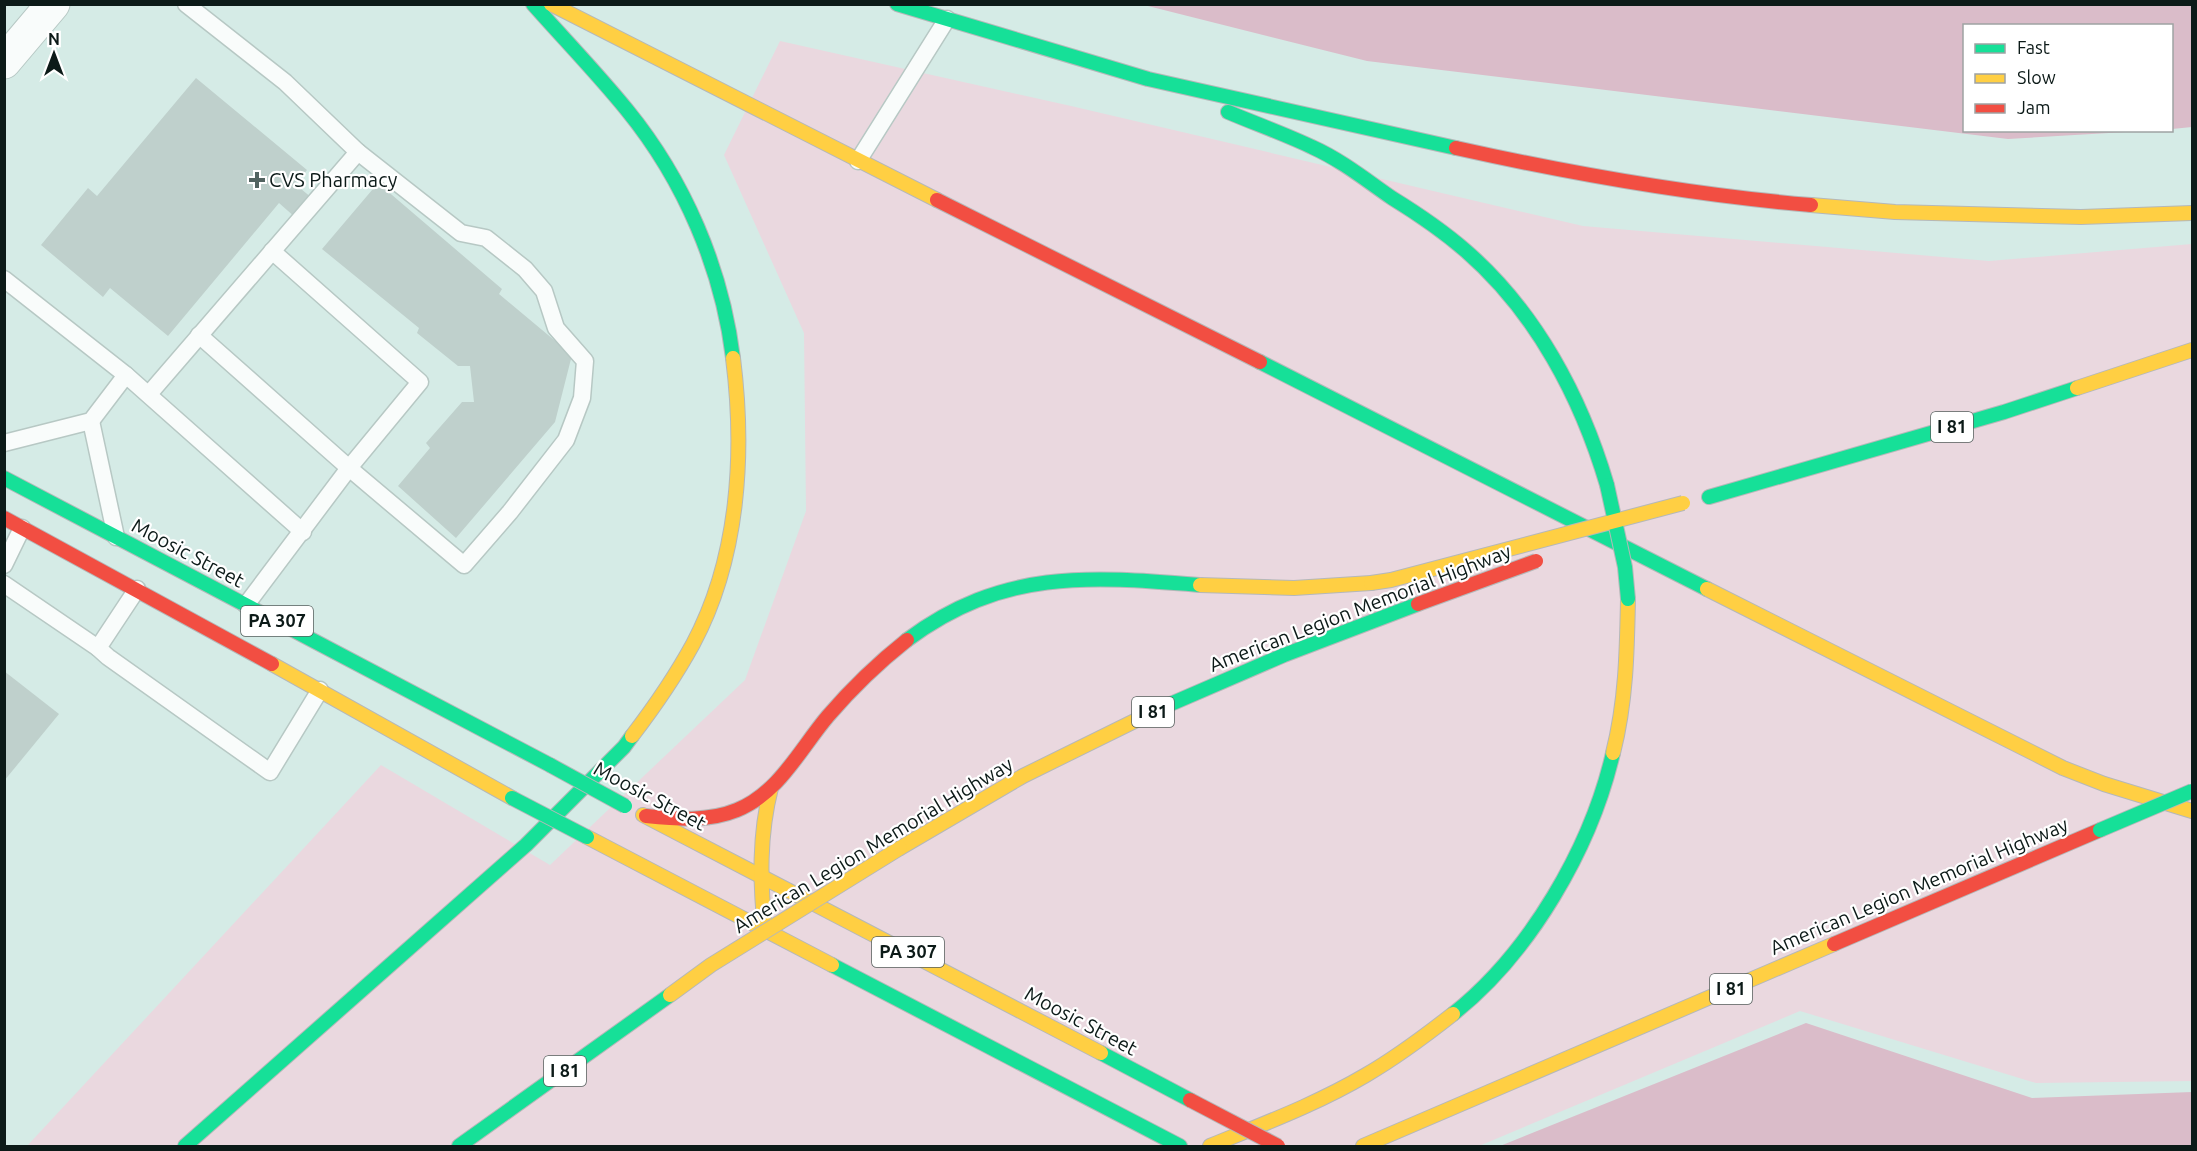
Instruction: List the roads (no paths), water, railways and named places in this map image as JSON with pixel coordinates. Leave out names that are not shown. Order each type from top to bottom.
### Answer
[{"type":"main road","points":[[185,1146],[526,844],[624,747],[662,697],[694,642],[717,586],[731,530],[740,462],[738,391],[731,338],[715,274],[694,218],[663,160],[627,110],[533,4]]},
{"type":"main road","points":[[551,4],[1957,716],[2063,768],[2193,811]]},
{"type":"main road","points":[[897,4],[1148,79],[1515,161],[1710,195],[1826,207],[1954,215],[2081,217],[2193,213]]},
{"type":"main road","points":[[1148,79],[1314,148],[1435,227],[1477,261],[1516,304],[1556,362],[1585,421],[1607,484],[1624,567],[1628,599],[1627,663],[1621,721],[1606,781],[1583,842],[1553,901],[1516,953],[1478,994],[1419,1042],[1368,1075],[1312,1103],[1210,1146]]},
{"type":"main road","name":"I 81","points":[[1576,545],[1683,504],[2004,412],[2193,350]]},
{"type":"main road","name":"Moosic Street","points":[[4,478],[625,806],[1278,1146]]},
{"type":"main road","points":[[646,816],[692,820],[730,813],[749,804],[771,788],[827,717],[889,654],[919,631],[947,614],[973,601],[1007,589],[1037,582],[1095,577],[1266,588],[1371,583],[1391,580],[1683,504]]},
{"type":"main road","name":"PA 307","points":[[4,518],[137,589],[512,798],[1180,1146]]},
{"type":"main road","name":"American Legion Memorial Highway","points":[[459,1146],[711,965],[900,848],[1050,763],[1142,717],[1316,641],[1544,557]]},
{"type":"main road","points":[[765,930],[760,875],[764,812],[771,788]]},
{"type":"main road","name":"American Legion Memorial Highway","points":[[1363,1146],[2193,791]]},
{"type":"street","points":[[4,62],[53,4]]},
{"type":"lane","points":[[186,4],[285,82],[358,152],[461,233],[486,238],[525,269],[544,291],[556,328],[585,361],[582,398],[566,440],[510,512],[464,565],[199,335]]},
{"type":"lane","points":[[858,161],[947,20]]},
{"type":"lane","points":[[149,394],[358,152]]},
{"type":"lane","points":[[246,605],[350,468],[420,382],[272,251]]},
{"type":"lane","points":[[4,279],[149,394],[303,532]]},
{"type":"lane","points":[[4,443],[91,421],[126,375]]},
{"type":"lane","points":[[91,421],[116,537]]},
{"type":"lane","points":[[4,565],[22,528]]},
{"type":"lane","points":[[4,584],[98,648],[270,772],[320,690]]},
{"type":"lane","points":[[98,648],[137,589]]},
{"type":"place","name":"CVS Pharmacy","points":[[257,180]]}]
